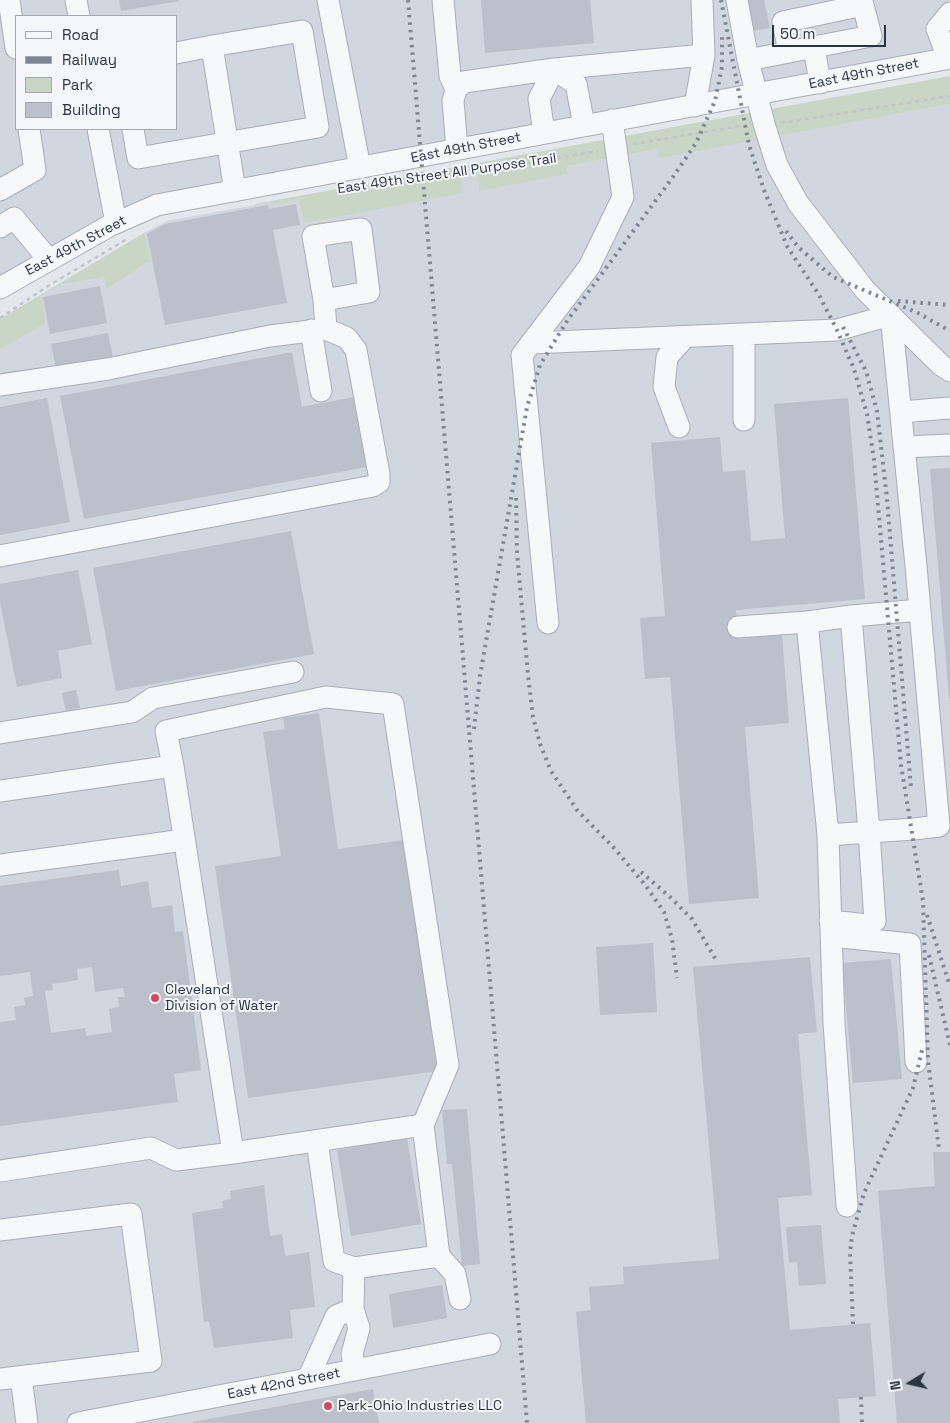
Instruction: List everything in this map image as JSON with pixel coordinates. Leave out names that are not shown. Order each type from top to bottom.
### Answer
[{"type":"street","points":[[9,0],[15,41]]},
{"type":"street","points":[[76,0],[78,15]]},
{"type":"street","points":[[328,0],[360,168]]},
{"type":"street","points":[[443,0],[450,76],[456,90]]},
{"type":"street","points":[[695,106],[704,55],[702,0]]},
{"type":"street","points":[[737,0],[748,60],[764,124],[777,165],[798,203],[865,290],[941,365],[950,371]]},
{"type":"street","points":[[748,60],[789,52],[814,47],[871,36],[868,2],[783,22],[789,52]]},
{"type":"street","points":[[949,58],[937,29],[950,13]]},
{"type":"street","points":[[133,130],[138,158],[318,127],[302,32],[178,52]]},
{"type":"street","points":[[212,46],[235,191]]},
{"type":"street","points":[[814,47],[820,82]]},
{"type":"street","points":[[457,149],[453,101],[456,90],[464,82],[554,69],[704,55]]},
{"type":"street","name":"East 49th Street","points":[[0,288],[116,223],[158,205],[949,58]]},
{"type":"street","points":[[554,69],[576,84],[584,125]]},
{"type":"street","points":[[544,132],[539,99],[554,69]]},
{"type":"street","points":[[548,623],[522,355],[589,267],[623,197],[612,120]]},
{"type":"street","points":[[0,190],[35,170],[29,130]]},
{"type":"street","points":[[98,130],[116,223]]},
{"type":"street","points":[[0,196],[4,225],[49,260]]},
{"type":"street","points":[[320,391],[319,330],[324,300]]},
{"type":"street","points":[[531,342],[837,330],[891,315]]},
{"type":"street","points":[[828,835],[939,826],[891,315]]},
{"type":"street","points":[[0,385],[108,369],[270,336],[319,330],[347,338],[356,350],[379,474],[379,482],[373,486],[0,556]]},
{"type":"street","points":[[744,334],[744,420]]},
{"type":"street","points":[[680,426],[664,387],[667,357],[685,336]]},
{"type":"street","points":[[901,412],[950,408]]},
{"type":"street","points":[[904,447],[950,445]]},
{"type":"street","points":[[738,627],[920,610]]},
{"type":"street","points":[[830,929],[868,925],[875,921],[851,616]]},
{"type":"street","points":[[807,622],[828,835],[834,1022],[847,1206]]},
{"type":"street","points":[[0,733],[132,712],[152,698],[293,672]]},
{"type":"street","points":[[233,1153],[166,731],[326,697],[393,704],[448,1065],[423,1125],[439,1256],[455,1274],[460,1299]]},
{"type":"street","points":[[0,791],[173,766]]},
{"type":"street","points":[[0,864],[184,840]]},
{"type":"street","points":[[830,929],[910,944],[916,1062]]},
{"type":"street","points":[[0,1171],[151,1148],[176,1160],[423,1125]]},
{"type":"street","points":[[317,1141],[334,1261],[354,1268],[439,1256]]},
{"type":"street","points":[[0,1230],[131,1214],[134,1233],[151,1360],[10,1378],[27,1423]]},
{"type":"street","points":[[354,1268],[353,1309],[359,1328],[352,1354],[355,1370]]},
{"type":"street","points":[[308,1379],[336,1316],[353,1309]]},
{"type":"street","name":"East 42nd Street","points":[[78,1423],[490,1344]]},
{"type":"path","name":"East 49th Street All Purpose Trail","points":[[336,190],[353,190],[484,166],[523,164],[710,131],[788,122],[950,96]]},
{"type":"path","points":[[0,318],[48,286],[132,236]]},
{"type":"shaded area","points":[[0,0],[950,0],[950,58],[158,205],[0,288]]},
{"type":"shaded area","points":[[950,104],[950,1423],[0,1423],[0,350],[44,323],[41,295],[60,285],[104,277],[106,288],[149,262],[144,233],[167,221],[271,202],[272,205],[299,200],[304,223],[393,184],[477,167],[479,190],[568,174],[567,166],[657,149],[659,157]]},
{"type":"green space","points":[[950,76],[950,104],[659,158],[657,149],[567,166],[568,174],[479,191],[477,166],[461,170],[463,193],[304,223],[299,200],[272,205],[271,202],[255,205],[255,204]]},
{"type":"green space","points":[[144,233],[150,261],[106,289],[104,277],[60,285],[41,295],[45,323],[0,350],[0,319]]},
{"type":"building","points":[[119,0],[179,0],[179,1],[121,11]]},
{"type":"building","points":[[481,0],[590,0],[594,43],[485,53]]},
{"type":"building","points":[[748,0],[764,0],[770,28],[753,31]]},
{"type":"building","points":[[296,204],[300,225],[273,230],[287,303],[165,325],[147,234],[165,224],[268,205],[269,209]]},
{"type":"building","points":[[100,286],[107,323],[50,334],[43,297]]},
{"type":"building","points":[[108,333],[113,358],[56,368],[51,344]]},
{"type":"building","points":[[292,352],[302,407],[354,397],[367,467],[84,519],[60,396]]},
{"type":"building","points":[[47,398],[70,522],[0,535],[0,407]]},
{"type":"building","points":[[848,398],[865,599],[736,610],[739,639],[782,635],[789,723],[745,727],[759,898],[689,904],[670,677],[645,679],[640,618],[665,616],[651,443],[720,437],[723,472],[745,470],[751,541],[785,538],[774,404]]},
{"type":"building","points":[[950,468],[950,698],[949,698],[930,469]]},
{"type":"building","points":[[291,531],[314,654],[116,691],[93,568]]},
{"type":"building","points":[[78,570],[92,644],[58,651],[62,678],[17,687],[0,602],[0,584]]},
{"type":"building","points":[[76,690],[80,708],[66,711],[62,693]]},
{"type":"building","points":[[319,713],[338,849],[404,840],[437,1071],[248,1098],[215,866],[281,856],[263,732],[285,729],[283,718]]},
{"type":"building","name":"Cleveland Division of Water","points":[[119,870],[121,886],[148,881],[152,908],[172,905],[175,932],[183,931],[201,1070],[174,1074],[178,1102],[0,1126],[0,1022],[16,1020],[14,1007],[25,1005],[24,998],[33,996],[30,972],[0,976],[0,886]],"holes":[[[92,967],[95,992],[123,988],[125,997],[118,997],[119,1007],[109,1009],[112,1032],[86,1036],[85,1028],[51,1033],[45,991],[53,990],[52,984],[78,980],[77,969]]]},
{"type":"building","points":[[653,943],[657,1012],[600,1015],[596,947]]},
{"type":"building","points":[[810,957],[817,1032],[798,1034],[812,1195],[778,1198],[790,1330],[870,1323],[876,1396],[838,1399],[840,1423],[586,1423],[576,1312],[591,1310],[589,1287],[624,1284],[623,1267],[719,1259],[693,967]]},
{"type":"building","points":[[891,959],[902,1079],[853,1083],[842,963]]},
{"type":"building","points":[[467,1109],[480,1264],[462,1266],[452,1164],[447,1164],[442,1110]]},
{"type":"building","points":[[407,1138],[421,1224],[351,1236],[337,1150]]},
{"type":"building","points":[[933,1152],[950,1152],[950,1423],[897,1423],[878,1191],[935,1186]]},
{"type":"building","points":[[264,1185],[270,1236],[282,1234],[285,1256],[309,1252],[315,1307],[290,1310],[293,1338],[214,1348],[209,1321],[204,1322],[192,1213],[223,1208],[222,1201],[231,1199],[230,1191]]},
{"type":"building","points":[[821,1225],[826,1284],[799,1286],[797,1262],[789,1263],[786,1227]]},
{"type":"building","points":[[442,1285],[447,1318],[393,1328],[389,1294]]},
{"type":"building","name":"Park-Ohio Industries LLC","points":[[373,1389],[379,1423],[193,1423],[193,1422]]},
{"type":"railway","points":[[408,0],[527,1423]]},
{"type":"railway","points":[[721,0],[749,145],[764,190],[787,246],[819,295],[837,330],[854,369],[867,414],[874,460],[901,765],[923,901],[928,1061],[939,1149]]},
{"type":"railway","points":[[474,729],[480,676],[527,407],[540,365],[567,321],[696,143],[715,101],[722,67],[722,33]]},
{"type":"railway","points":[[786,231],[798,247],[833,277],[918,313],[950,331]]},
{"type":"railway","points":[[898,301],[950,305]]},
{"type":"railway","points":[[843,327],[866,371],[877,411],[887,499],[911,788]]},
{"type":"railway","points":[[516,498],[517,553],[528,675],[533,717],[540,744],[551,771],[577,810],[615,849],[646,886],[664,912],[672,939],[677,978]]},
{"type":"railway","points":[[641,872],[692,919],[716,960]]},
{"type":"railway","points":[[927,915],[950,986]]},
{"type":"railway","points":[[929,955],[950,1045]]},
{"type":"railway","points":[[853,1324],[850,1252],[852,1236],[864,1193],[913,1088],[923,1046]]},
{"type":"railway","points":[[861,1397],[862,1423]]},
{"type":"place","name":"Cleveland Division of Water","points":[[155,998]]},
{"type":"place","name":"Park-Ohio Industries LLC","points":[[328,1406]]}]
